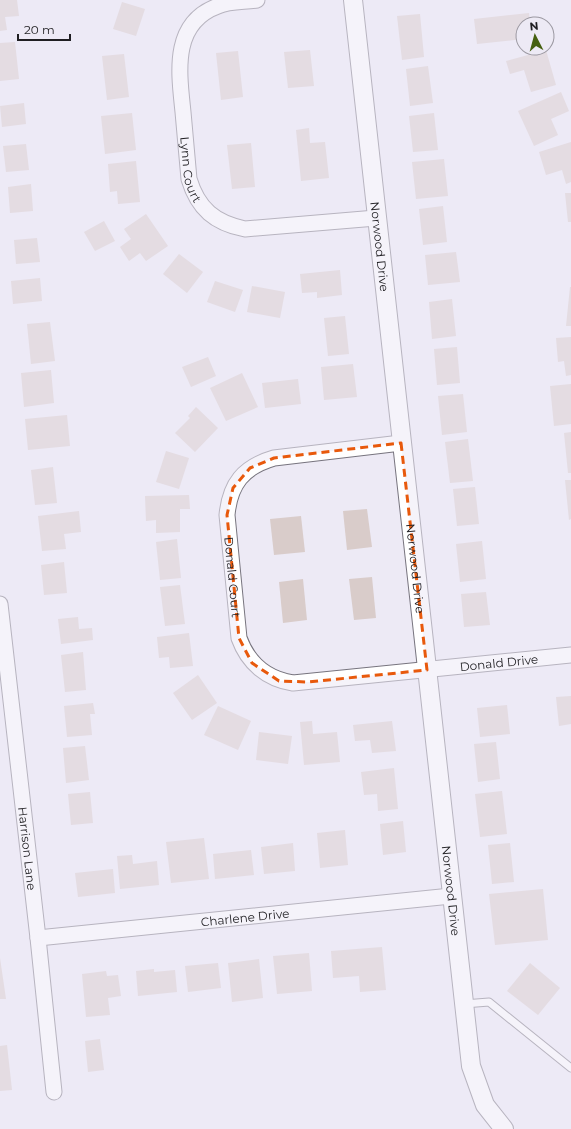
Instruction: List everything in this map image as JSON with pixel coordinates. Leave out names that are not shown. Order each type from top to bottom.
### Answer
[{"type":"street","name":"Lynn Court","points":[[257,0],[218,5],[204,12],[192,24],[183,41],[179,60],[180,78],[189,180],[193,195],[203,208],[216,219],[229,226],[245,229],[376,218]]},
{"type":"street","name":"Norwood Drive","points":[[353,0],[471,1066],[485,1105],[504,1129]]},
{"type":"street","name":"Donald Court","points":[[401,443],[274,458],[250,468],[241,477],[233,488],[227,515],[239,638],[244,652],[252,663],[279,681],[293,683],[308,682],[427,670]]},
{"type":"street","name":"Harrison Lane","points":[[0,604],[54,1092]]},
{"type":"street","name":"Donald Drive","points":[[427,670],[571,655]]},
{"type":"street","name":"Charlene Drive","points":[[38,938],[451,896]]},
{"type":"lane","points":[[464,1004],[489,1002],[571,1068]]},
{"type":"highlighted area","points":[[401,443],[427,670],[308,682],[279,681],[252,663],[239,638],[227,515],[233,488],[250,468],[274,458]]},
{"type":"building","points":[[0,0],[17,0],[19,16],[5,17],[7,30],[0,31]]},
{"type":"building","points":[[122,2],[145,9],[136,36],[113,29]]},
{"type":"building","points":[[529,13],[529,16],[515,16],[515,40],[477,44],[474,19]]},
{"type":"building","points":[[420,14],[424,57],[402,60],[397,16]]},
{"type":"building","points":[[15,42],[19,79],[0,81],[0,43]]},
{"type":"building","points":[[310,50],[314,86],[288,88],[284,52]]},
{"type":"building","points":[[238,51],[243,97],[221,100],[216,53]]},
{"type":"building","points":[[124,54],[129,97],[107,100],[102,56]]},
{"type":"building","points":[[524,56],[548,56],[556,85],[531,92],[524,70],[510,74],[506,61]]},
{"type":"building","points":[[428,66],[433,103],[410,106],[406,69]]},
{"type":"building","points":[[561,92],[569,111],[551,119],[558,135],[534,146],[518,111]]},
{"type":"building","points":[[24,103],[26,124],[2,127],[0,106]]},
{"type":"building","points":[[132,113],[136,150],[105,154],[101,116]]},
{"type":"building","points":[[434,113],[438,150],[413,152],[409,116]]},
{"type":"building","points":[[309,128],[310,143],[325,142],[329,178],[301,181],[296,130]]},
{"type":"building","points":[[571,142],[571,182],[566,184],[562,170],[546,175],[539,152]]},
{"type":"building","points":[[251,143],[255,187],[232,189],[227,145]]},
{"type":"building","points":[[26,144],[29,170],[6,172],[3,146]]},
{"type":"building","points":[[444,159],[448,196],[416,199],[412,162]]},
{"type":"building","points":[[136,161],[140,202],[118,204],[117,191],[110,192],[108,164]]},
{"type":"building","points":[[31,184],[33,211],[10,213],[8,187]]},
{"type":"building","points":[[565,193],[571,193],[571,222],[568,222]]},
{"type":"building","points":[[443,206],[447,242],[423,245],[419,209]]},
{"type":"building","points":[[146,214],[168,246],[146,261],[140,253],[129,261],[120,247],[131,239],[124,229]]},
{"type":"building","points":[[104,221],[115,241],[95,251],[84,232]]},
{"type":"building","points":[[37,238],[40,262],[16,264],[14,240]]},
{"type":"building","points":[[456,252],[460,282],[428,285],[425,255]]},
{"type":"building","points":[[179,254],[203,272],[187,293],[163,274]]},
{"type":"building","points":[[340,270],[342,295],[317,298],[317,292],[302,293],[300,274]]},
{"type":"building","points":[[40,278],[42,301],[13,304],[11,281]]},
{"type":"building","points":[[215,281],[243,290],[235,312],[207,302]]},
{"type":"building","points":[[252,286],[285,292],[280,318],[247,312]]},
{"type":"building","points":[[570,287],[571,326],[566,326]]},
{"type":"building","points":[[452,299],[456,336],[432,339],[429,302]]},
{"type":"building","points":[[345,316],[349,354],[328,356],[324,318]]},
{"type":"building","points":[[50,322],[55,361],[31,364],[27,324]]},
{"type":"building","points":[[571,337],[571,375],[566,376],[564,361],[558,362],[556,338]]},
{"type":"building","points":[[457,347],[460,383],[437,385],[434,349]]},
{"type":"building","points":[[208,357],[216,376],[191,387],[182,367]]},
{"type":"building","points":[[353,364],[357,397],[324,400],[321,367]]},
{"type":"building","points":[[51,370],[54,403],[24,407],[21,373]]},
{"type":"building","points":[[242,373],[258,407],[226,421],[210,388]]},
{"type":"building","points":[[298,379],[301,404],[265,408],[262,383]]},
{"type":"building","points":[[571,384],[571,424],[554,426],[550,386]]},
{"type":"building","points":[[463,394],[467,432],[442,435],[438,396]]},
{"type":"building","points":[[196,407],[218,428],[195,452],[175,433],[190,418],[188,416]]},
{"type":"building","points":[[67,415],[70,446],[28,450],[25,419]]},
{"type":"building","points":[[571,432],[571,473],[568,473],[564,433]]},
{"type":"building","points":[[468,439],[473,481],[450,483],[445,442]]},
{"type":"building","points":[[166,451],[189,458],[179,489],[156,482]]},
{"type":"building","points":[[53,467],[57,503],[35,505],[31,470]]},
{"type":"building","points":[[565,480],[571,480],[571,519],[569,520]]},
{"type":"building","points":[[475,487],[479,524],[457,526],[453,489]]},
{"type":"building","points":[[189,495],[190,509],[180,509],[180,532],[156,533],[156,520],[146,521],[145,496]]},
{"type":"building","points":[[367,509],[372,547],[347,550],[343,511]]},
{"type":"building","points":[[79,511],[81,532],[64,534],[66,549],[42,551],[38,516]]},
{"type":"building","points":[[301,516],[305,552],[274,555],[270,519]]},
{"type":"building","points":[[177,539],[181,578],[160,580],[156,542]]},
{"type":"building","points":[[482,541],[486,579],[460,582],[456,544]]},
{"type":"building","points":[[64,562],[67,593],[44,595],[41,565]]},
{"type":"building","points":[[372,577],[376,618],[354,620],[349,579]]},
{"type":"building","points":[[303,579],[307,620],[283,623],[279,582]]},
{"type":"building","points":[[180,585],[185,624],[165,626],[160,587]]},
{"type":"building","points":[[486,592],[490,625],[464,627],[461,594]]},
{"type":"building","points":[[78,617],[79,629],[92,628],[93,640],[61,644],[58,619]]},
{"type":"building","points":[[189,633],[193,666],[170,668],[169,657],[159,658],[157,637]]},
{"type":"building","points":[[83,652],[86,690],[65,692],[61,655]]},
{"type":"building","points":[[198,675],[217,703],[192,720],[173,693]]},
{"type":"building","points":[[571,696],[571,724],[559,726],[556,697]]},
{"type":"building","points":[[93,703],[95,714],[90,714],[92,735],[67,737],[64,706]]},
{"type":"building","points":[[507,705],[510,734],[480,737],[477,708]]},
{"type":"building","points":[[218,706],[251,721],[238,750],[204,735]]},
{"type":"building","points":[[312,721],[313,734],[337,732],[340,762],[304,765],[300,722]]},
{"type":"building","points":[[392,721],[396,751],[372,753],[370,740],[355,741],[353,725]]},
{"type":"building","points":[[259,732],[292,736],[288,764],[256,760]]},
{"type":"building","points":[[496,742],[500,779],[478,782],[474,744]]},
{"type":"building","points":[[85,746],[89,780],[66,783],[63,748]]},
{"type":"building","points":[[394,768],[398,809],[378,811],[377,794],[364,795],[361,772]]},
{"type":"building","points":[[502,791],[507,834],[480,837],[475,794]]},
{"type":"building","points":[[90,792],[93,823],[71,825],[68,794]]},
{"type":"building","points":[[403,821],[406,852],[383,855],[380,824]]},
{"type":"building","points":[[345,830],[348,865],[320,868],[317,833]]},
{"type":"building","points":[[204,838],[209,879],[171,883],[166,842]]},
{"type":"building","points":[[293,843],[295,871],[264,874],[261,847]]},
{"type":"building","points":[[510,843],[514,882],[492,884],[488,845]]},
{"type":"building","points":[[251,850],[254,875],[215,879],[213,854]]},
{"type":"building","points":[[132,855],[133,864],[157,861],[159,885],[120,889],[117,856]]},
{"type":"building","points":[[113,869],[115,893],[78,897],[75,873]]},
{"type":"building","points":[[543,889],[548,940],[495,945],[489,894]]},
{"type":"building","points":[[382,947],[386,990],[360,992],[359,976],[333,978],[331,951]]},
{"type":"building","points":[[309,953],[312,991],[277,994],[273,956]]},
{"type":"building","points":[[0,958],[6,999],[0,999]]},
{"type":"building","points":[[259,959],[263,998],[232,1002],[228,963]]},
{"type":"building","points":[[218,963],[221,988],[188,992],[185,966]]},
{"type":"building","points":[[530,963],[560,988],[538,1015],[507,991]]},
{"type":"building","points":[[154,969],[154,972],[175,970],[177,992],[138,996],[136,971]]},
{"type":"building","points":[[106,971],[107,976],[118,975],[121,996],[108,998],[110,1015],[86,1017],[82,974]]},
{"type":"building","points":[[100,1039],[104,1070],[88,1072],[85,1041]]},
{"type":"building","points":[[7,1045],[12,1090],[0,1091],[0,1046]]}]
